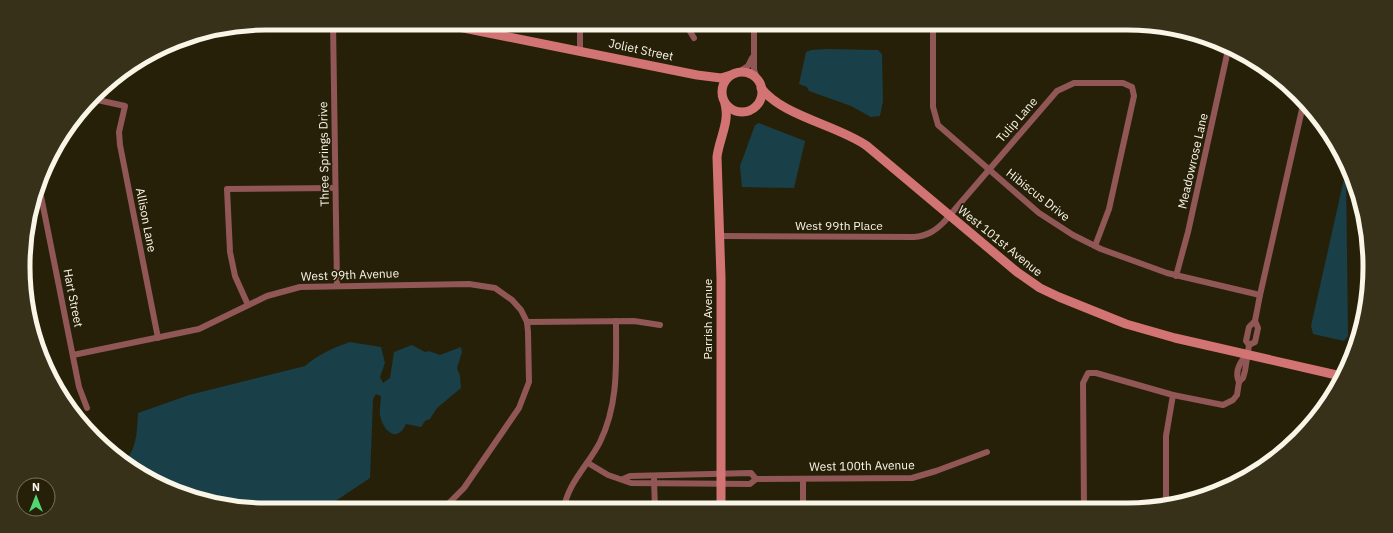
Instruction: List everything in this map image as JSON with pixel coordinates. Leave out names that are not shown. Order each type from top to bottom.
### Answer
[{"type":"street","name":"Three Springs Drive","points":[[333,30],[336,285]]},
{"type":"street","name":"Joliet Street","points":[[476,30],[697,75],[721,78],[734,74]]},
{"type":"street","points":[[580,30],[580,50]]},
{"type":"street","points":[[689,30],[694,38]]},
{"type":"street","points":[[724,130],[734,118],[750,110],[760,100],[759,84],[754,70],[754,30]]},
{"type":"street","name":"Hibiscus Drive","points":[[933,30],[933,107],[934,116],[938,125],[988,170],[1049,220],[1095,246],[1176,276],[1260,295]]},
{"type":"street","name":"Meadowrose Lane","points":[[1176,276],[1186,242],[1227,52]]},
{"type":"street","points":[[722,94],[723,85],[734,74],[748,66],[754,55]]},
{"type":"street","points":[[734,74],[750,74],[759,84]]},
{"type":"street","name":"Joliet Street","points":[[697,75],[715,83],[722,94]]},
{"type":"street","name":"Tulip Lane","points":[[950,215],[1061,88],[1074,83],[1123,83],[1132,87],[1134,96],[1109,209],[1095,246]]},
{"type":"street","name":"West 101st Avenue","points":[[759,84],[770,97],[785,106],[862,142],[1017,272],[1040,288],[1126,324],[1175,338],[1248,350],[1337,375]]},
{"type":"street","name":"Parrish Avenue","points":[[721,503],[720,236],[717,158],[727,114],[722,94]]},
{"type":"street","name":"Allison Lane","points":[[98,100],[125,106],[119,132],[120,149],[158,338]]},
{"type":"street","name":"West 101st Avenue","points":[[750,110],[767,103],[785,106]]},
{"type":"street","points":[[725,104],[735,111],[750,110]]},
{"type":"street","points":[[1084,503],[1083,383],[1088,373],[1096,373],[1173,395],[1222,405],[1233,400],[1237,394],[1239,382],[1237,377],[1240,363],[1255,342],[1258,328],[1255,321],[1260,295],[1302,109]]},
{"type":"street","points":[[248,305],[235,276],[230,252],[227,189],[335,188]]},
{"type":"street","name":"Hart Street","points":[[41,196],[80,393],[87,408]]},
{"type":"street","name":"West 99th Place","points":[[720,236],[918,237],[936,230],[950,215]]},
{"type":"street","name":"West 99th Avenue","points":[[73,355],[199,329],[267,296],[293,288],[336,285],[469,284],[489,286],[500,291],[512,300],[526,322]]},
{"type":"street","points":[[566,503],[572,487],[588,463],[605,432],[614,401],[616,376],[616,321]]},
{"type":"street","points":[[449,503],[466,485],[523,402],[529,378],[529,340],[526,322],[634,321],[660,325]]},
{"type":"street","points":[[1166,499],[1166,436],[1173,395]]},
{"type":"street","name":"West 100th Avenue","points":[[623,479],[630,476],[654,476],[721,479],[750,484],[756,479],[912,478],[936,471],[987,452]]},
{"type":"street","name":"West 100th Avenue","points":[[588,463],[608,475],[631,483],[721,479],[751,474],[756,479]]},
{"type":"street","points":[[654,476],[655,503]]},
{"type":"street","points":[[803,479],[803,503]]},
{"type":"water","points":[[811,50],[878,50],[882,54],[883,101],[880,116],[871,117],[851,106],[809,91],[807,87],[799,84],[806,52]]},
{"type":"water","points":[[759,123],[805,141],[794,188],[742,187],[740,166],[755,125]]},
{"type":"water","points":[[1345,175],[1346,179],[1348,336],[1344,341],[1313,334],[1311,326]]},
{"type":"water","points":[[350,342],[381,347],[385,363],[380,377],[383,383],[390,378],[394,352],[412,345],[425,352],[429,351],[440,355],[461,347],[462,352],[457,368],[460,376],[461,388],[437,408],[430,419],[425,421],[421,427],[406,424],[399,433],[395,434],[391,433],[384,426],[380,413],[381,396],[376,394],[373,399],[370,478],[332,503],[266,503],[236,501],[205,495],[162,479],[128,458],[134,446],[137,433],[138,413],[189,395],[305,366],[326,352]]}]
